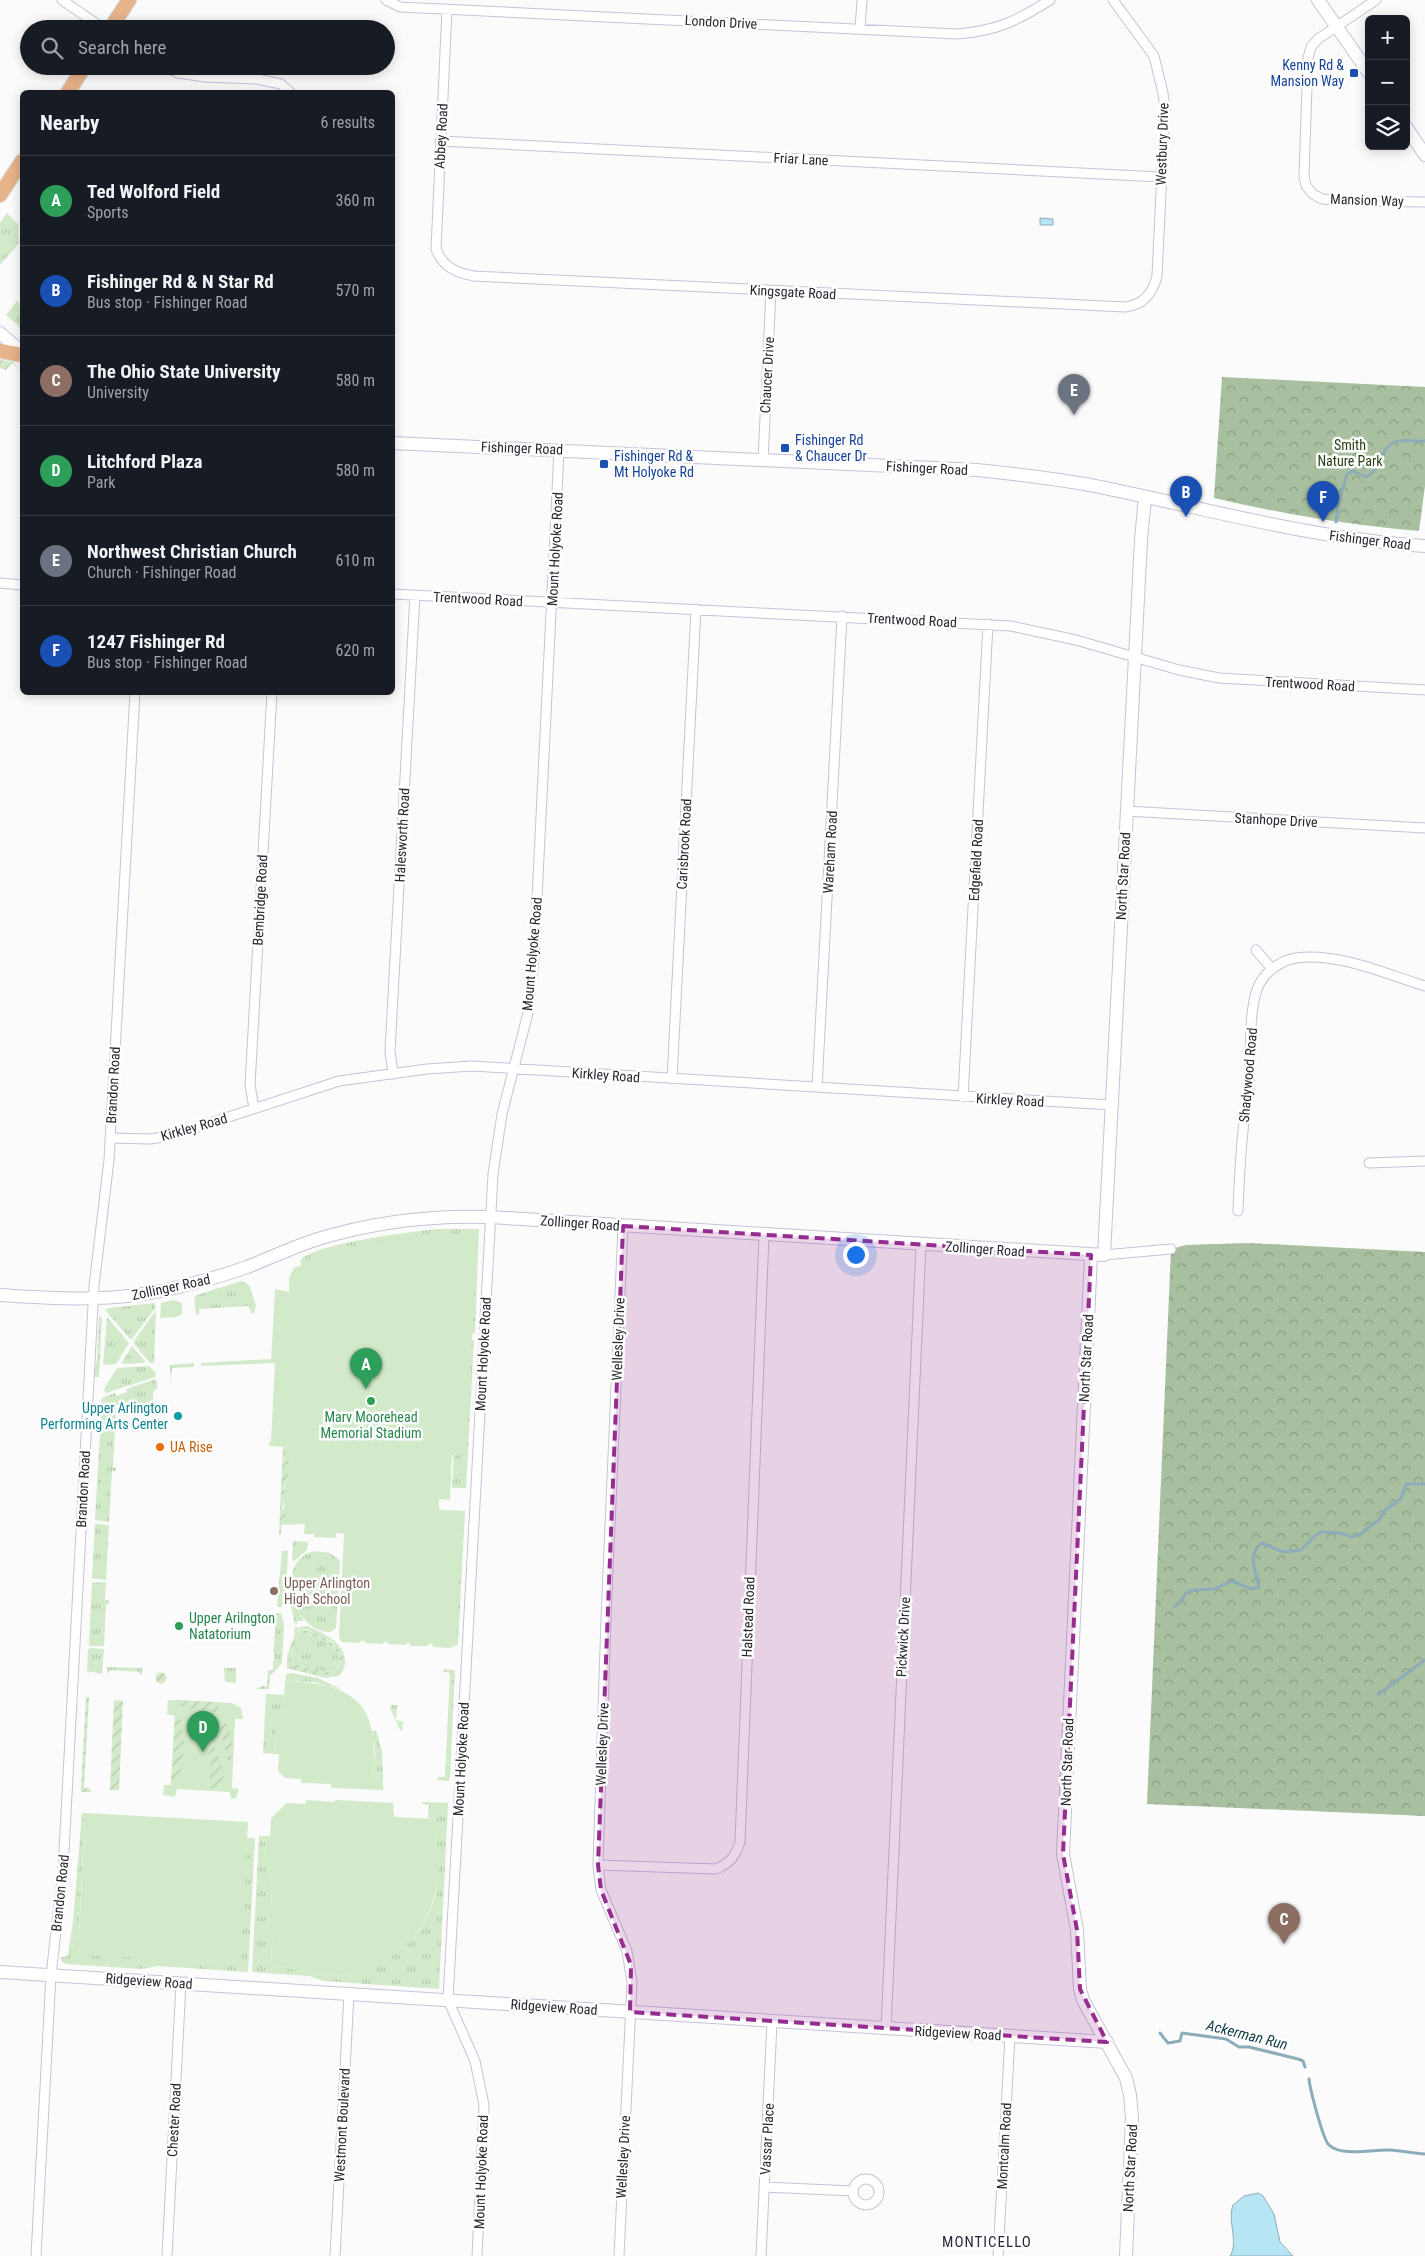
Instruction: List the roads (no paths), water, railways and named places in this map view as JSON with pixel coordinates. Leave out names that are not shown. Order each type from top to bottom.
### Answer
[{"type":"main road","points":[[116,20],[129,0]]},
{"type":"main road","points":[[69,90],[79,75]]},
{"type":"main road","points":[[0,195],[20,165]]},
{"type":"main road","points":[[0,351],[20,354]]},
{"type":"street","points":[[62,0],[91,20]]},
{"type":"street","name":"London Drive","points":[[386,0],[400,6],[447,9],[957,34],[982,32],[1002,27],[1021,19],[1050,0]]},
{"type":"street","points":[[860,29],[862,0]]},
{"type":"street","name":"Westbury Drive","points":[[1113,0],[1154,56],[1158,67],[1165,108],[1157,276],[1154,288],[1146,299]]},
{"type":"street","points":[[1318,0],[1365,67]]},
{"type":"street","points":[[1336,27],[1376,0]]},
{"type":"street","name":"Abbey Road","points":[[442,262],[436,249],[435,235],[447,9]]},
{"type":"street","name":"Mansion Way","points":[[1336,27],[1318,39],[1311,47],[1308,58],[1304,176],[1306,186],[1312,194],[1322,199],[1425,202]]},
{"type":"street","points":[[192,75],[257,79],[281,84],[288,90]]},
{"type":"street","points":[[1410,134],[1425,155]]},
{"type":"street","name":"Friar Lane","points":[[440,140],[1161,177]]},
{"type":"street","name":"Kingsgate Road","points":[[442,262],[456,272],[473,276],[1116,308],[1132,306],[1146,299]]},
{"type":"street","name":"Chaucer Drive","points":[[763,460],[771,290]]},
{"type":"street","points":[[0,333],[20,352]]},
{"type":"street","name":"Fishinger Road","points":[[395,443],[977,470],[1089,485],[1316,533],[1425,546]]},
{"type":"street","name":"Mount Holyoke Road","points":[[477,2256],[484,2105],[475,2061],[448,2000],[493,1174],[502,1114],[528,1013],[534,959],[553,603],[559,450]]},
{"type":"street","name":"North Star Road","points":[[1126,2256],[1132,2106],[1126,2078],[1090,2013],[1080,1988],[1077,1930],[1063,1854],[1097,1255],[1110,1106],[1141,540],[1146,497]]},
{"type":"street","points":[[0,583],[20,584]]},
{"type":"street","name":"Trentwood Road","points":[[395,594],[988,624],[1048,633],[1178,670],[1231,679],[1425,690]]},
{"type":"street","name":"Halesworth Road","points":[[393,1074],[390,1050],[415,595]]},
{"type":"street","name":"Carisbrook Road","points":[[672,1079],[696,610]]},
{"type":"street","name":"Wareham Road","points":[[817,1087],[842,616]]},
{"type":"street","name":"Edgefield Road","points":[[963,1097],[988,624]]},
{"type":"street","name":"Brandon Road","points":[[36,2256],[51,1975],[63,1870],[93,1299],[110,1138],[135,695]]},
{"type":"street","name":"Bembridge Road","points":[[254,1108],[250,1085],[272,695]]},
{"type":"street","name":"Stanhope Drive","points":[[1126,811],[1425,828]]},
{"type":"street","points":[[1256,950],[1272,969]]},
{"type":"street","name":"Shadywood Road","points":[[1238,1211],[1242,1132],[1249,1091],[1252,1019],[1257,989],[1263,978],[1272,969],[1295,958],[1316,957],[1333,959],[1425,986]]},
{"type":"street","name":"Kirkley Road","points":[[110,1138],[150,1139],[170,1136],[339,1081],[451,1067],[514,1069],[1110,1106]]},
{"type":"street","points":[[1369,1163],[1425,1161]]},
{"type":"street","name":"Zollinger Road","points":[[0,1295],[93,1299],[169,1289],[217,1277],[316,1240],[371,1226],[418,1220],[490,1217],[1097,1255],[1171,1249]]},
{"type":"street","name":"Wellesley Drive","points":[[619,2256],[632,1982],[631,1965],[622,1936],[601,1890],[598,1865],[606,1618],[623,1226]]},
{"type":"street","name":"Halstead Road","points":[[598,1865],[716,1869],[727,1864],[736,1855],[740,1842],[764,1235]]},
{"type":"street","name":"Pickwick Drive","points":[[886,2029],[921,1244]]},
{"type":"street","name":"Ridgeview Road","points":[[0,1972],[1107,2042]]},
{"type":"street","name":"Chester Road","points":[[167,2256],[181,1983]]},
{"type":"street","name":"Westmont Boulevard","points":[[335,2256],[349,1994]]},
{"type":"street","name":"Vassar Place","points":[[761,2256],[772,2022]]},
{"type":"street","name":"Montcalm Road","points":[[998,2256],[1010,2036]]},
{"type":"street","points":[[764,2187],[853,2191]]},
{"type":"water","points":[[1040,218],[1053,219],[1053,225],[1040,225]]},
{"type":"water","points":[[1258,2193],[1263,2196],[1274,2214],[1280,2242],[1293,2256],[1230,2256],[1233,2244],[1231,2218],[1233,2205],[1244,2196]]},
{"type":"waterway","points":[[1336,522],[1339,501],[1347,474],[1353,471],[1366,477],[1371,474],[1385,450],[1393,443],[1405,440],[1425,441]]},
{"type":"waterway","points":[[1175,1606],[1186,1593],[1194,1590],[1214,1589],[1232,1581],[1252,1589],[1259,1587],[1253,1558],[1254,1552],[1262,1543],[1283,1552],[1301,1550],[1316,1535],[1322,1532],[1341,1533],[1351,1537],[1359,1535],[1380,1519],[1384,1511],[1401,1499],[1406,1484],[1425,1484]]},
{"type":"waterway","points":[[1379,1694],[1425,1660]]},
{"type":"waterway","name":"Ackerman Run","points":[[1160,2033],[1168,2043],[1180,2041],[1182,2033],[1226,2039],[1239,2047],[1249,2047],[1298,2059],[1303,2061],[1305,2067]]},
{"type":"waterway","name":"Ackerman Run","points":[[1309,2079],[1323,2134],[1326,2141],[1334,2149],[1350,2152],[1390,2150],[1425,2154]]},
{"type":"place","name":"Kenny Rd & Mansion Way","points":[[1354,73]]},
{"type":"place","name":"Northwest Christian Church","points":[[1074,415]]},
{"type":"place","name":"Fishinger Rd & Chaucer Dr","points":[[785,448]]},
{"type":"place","name":"Fishinger Rd & Mt Holyoke Rd","points":[[604,464]]},
{"type":"place","name":"Fishinger Rd & N Star Rd","points":[[1186,517]]},
{"type":"place","name":"1247 Fishinger Rd","points":[[1323,522]]},
{"type":"place","name":"Ted Wolford Field","points":[[366,1389]]},
{"type":"place","name":"Marv Moorehead Memorial Stadium","points":[[371,1401]]},
{"type":"place","name":"Upper Arlington Performing Arts Center","points":[[178,1416]]},
{"type":"place","name":"UA Rise","points":[[160,1447]]},
{"type":"place","name":"Upper Arlington High School","points":[[274,1591]]},
{"type":"place","name":"Upper Arilngton Natatorium","points":[[179,1626]]},
{"type":"place","name":"Litchford Plaza","points":[[203,1752]]},
{"type":"place","name":"The Ohio State University","points":[[1284,1944]]},
{"type":"district","name":"MONTICELLO","points":[[987,2242]]},
{"type":"park label","name":"Smith Nature Park","points":[[1350,454]]}]
